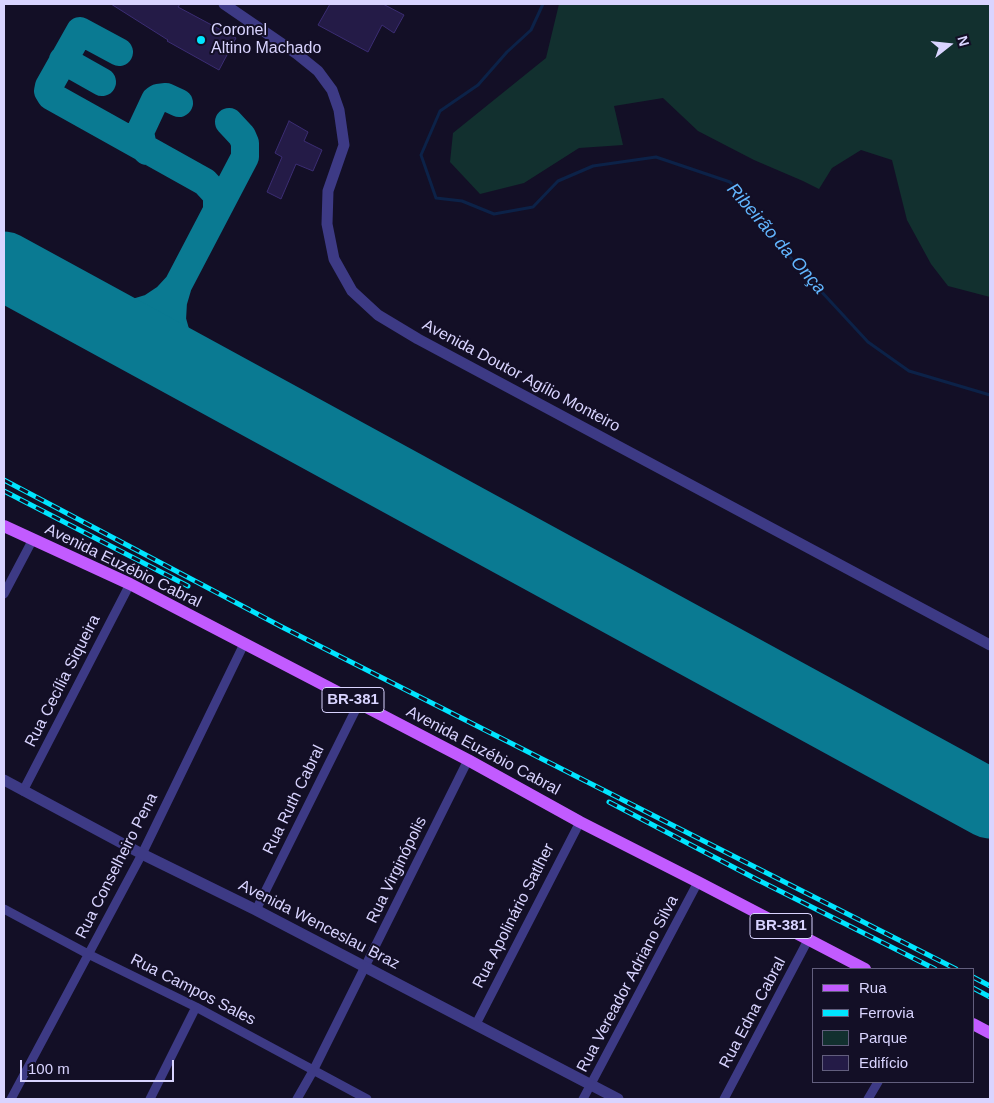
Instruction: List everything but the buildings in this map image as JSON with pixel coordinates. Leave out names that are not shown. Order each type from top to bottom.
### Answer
[{"type":"main road","name":"Avenida Euzébio Cabral","points":[[4,526],[130,584],[468,760],[580,822],[863,968]]},
{"type":"main road","points":[[974,1025],[990,1033]]},
{"type":"street","name":"Avenida Doutor Agílio Monteiro","points":[[224,4],[318,71],[332,90],[339,110],[344,145],[328,192],[327,224],[334,259],[352,291],[378,315],[418,339],[990,645]]},
{"type":"street","points":[[4,594],[32,540]]},
{"type":"street","name":"Rua Cecília Siqueira","points":[[23,791],[130,584]]},
{"type":"street","name":"Rua Conselheiro Pena","points":[[11,1099],[142,854],[244,644]]},
{"type":"street","name":"Rua Ruth Cabral","points":[[256,910],[358,703]]},
{"type":"street","name":"Rua Virginópolis","points":[[297,1099],[313,1071],[468,760]]},
{"type":"street","name":"Avenida Wenceslau Braz","points":[[4,780],[142,854],[256,910],[618,1099]]},
{"type":"street","name":"Rua Apolinário Satlher","points":[[476,1024],[580,822]]},
{"type":"street","name":"Rua Vereador Adriano Silva","points":[[583,1099],[698,882]]},
{"type":"street","name":"Rua Campos Sales","points":[[4,909],[88,954],[196,1007],[367,1099]]},
{"type":"street","name":"Rua Edna Cabral","points":[[724,1099],[808,940]]},
{"type":"street","points":[[150,1099],[196,1007]]},
{"type":"street","points":[[868,1099],[877,1083]]},
{"type":"green space","points":[[559,4],[990,4],[990,297],[948,286],[931,264],[907,220],[892,160],[861,150],[832,168],[819,189],[754,160],[698,131],[663,98],[614,106],[623,145],[579,148],[524,183],[480,194],[450,162],[453,133],[546,58]]},
{"type":"waterway","name":"Ribeirão da Onça","points":[[543,4],[531,30],[507,52],[478,85],[440,111],[421,155],[436,198],[462,201],[494,214],[533,207],[558,181],[593,166],[656,157],[730,182],[794,262],[868,342],[909,371],[990,395]]},
{"type":"taxiway","points":[[119,52],[80,31],[48,91],[51,96],[205,182],[217,195],[217,209]]},
{"type":"taxiway","points":[[63,60],[102,82]]},
{"type":"taxiway","points":[[147,151],[143,147],[140,132],[155,100],[166,97],[179,103]]},
{"type":"taxiway","points":[[73,303],[107,315],[128,315],[151,308],[166,298],[178,285],[245,157],[245,143],[242,136],[229,122]]},
{"type":"taxiway","points":[[178,285],[173,302],[172,320],[179,345],[186,357],[209,378]]},
{"type":"runway","points":[[4,266],[990,804]]},
{"type":"railway","points":[[4,480],[282,627],[954,968]]},
{"type":"railway","points":[[4,491],[188,586]]},
{"type":"railway","points":[[609,802],[756,879],[933,968]]},
{"type":"railway","points":[[974,978],[990,986]]},
{"type":"railway","points":[[974,989],[990,997]]},
{"type":"place","name":"Coronel Altino Machado","points":[[201,40]]}]
